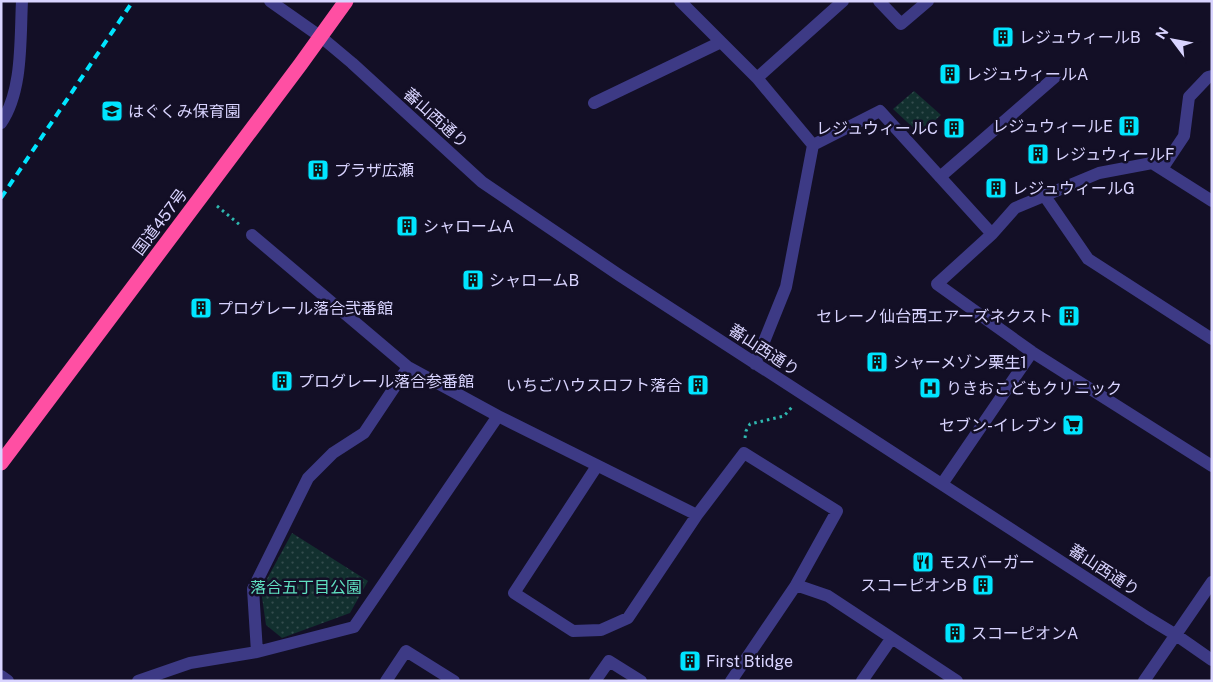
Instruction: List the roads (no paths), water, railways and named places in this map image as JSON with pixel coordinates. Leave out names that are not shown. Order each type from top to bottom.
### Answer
[{"type":"highway","name":"国道457号","points":[[1,463],[321,37],[346,1]]},
{"type":"street","points":[[1,123],[7,115],[16,87],[22,1]]},
{"type":"street","name":"蕃山西通り","points":[[270,1],[321,37],[352,63],[482,182],[619,275],[1212,660]]},
{"type":"street","points":[[680,1],[757,78],[813,145]]},
{"type":"street","points":[[757,78],[843,1]]},
{"type":"street","points":[[879,1],[900,24],[928,1]]},
{"type":"street","points":[[594,103],[721,42]]},
{"type":"street","points":[[1162,169],[1184,136],[1189,98],[1208,77],[1212,76]]},
{"type":"street","points":[[940,177],[1055,77]]},
{"type":"street","points":[[813,145],[880,111],[992,234]]},
{"type":"street","points":[[755,364],[786,287],[813,145]]},
{"type":"street","points":[[1212,201],[1152,163],[1099,172],[1016,208],[992,234],[937,284],[1032,352],[1212,466]]},
{"type":"street","points":[[1044,195],[1088,259],[1212,339]]},
{"type":"street","points":[[252,235],[408,367],[498,416],[697,515]]},
{"type":"street","points":[[942,484],[1032,352]]},
{"type":"street","points":[[257,652],[253,589],[308,478],[333,453],[364,433],[408,367]]},
{"type":"street","points":[[138,681],[190,663],[257,652],[354,627],[498,416]]},
{"type":"street","points":[[597,466],[514,593],[573,631],[601,630],[628,618],[697,515],[744,453],[837,511],[796,585],[730,681]]},
{"type":"street","points":[[1144,681],[1212,582]]},
{"type":"street","points":[[796,585],[828,596],[957,681]]},
{"type":"street","points":[[862,681],[891,638]]},
{"type":"street","points":[[386,681],[406,651],[454,681]]},
{"type":"street","points":[[595,681],[609,660],[641,681]]},
{"type":"street","points":[[1,676],[8,681]]},
{"type":"railway","points":[[1,198],[133,1]]},
{"type":"place","name":"レジュウィールB","points":[[1003,37]]},
{"type":"place","name":"レジュウィールA","points":[[950,74]]},
{"type":"place","name":"はぐくみ保育園","points":[[112,111]]},
{"type":"place","name":"レジュウィールE","points":[[1129,126]]},
{"type":"place","name":"レジュウィールC","points":[[954,128]]},
{"type":"place","name":"レジュウィールF","points":[[1038,154]]},
{"type":"place","name":"プラザ広瀬","points":[[318,170]]},
{"type":"place","name":"レジュウィールG","points":[[996,188]]},
{"type":"place","name":"シャロームA","points":[[407,226]]},
{"type":"place","name":"シャロームB","points":[[473,280]]},
{"type":"place","name":"プログレール落合弐番館","points":[[201,308]]},
{"type":"place","name":"セレーノ仙台西エアーズネクスト","points":[[1069,316]]},
{"type":"place","name":"シャーメゾン栗生1","points":[[877,362]]},
{"type":"place","name":"プログレール落合参番館","points":[[282,381]]},
{"type":"place","name":"いちごハウスロフト落合","points":[[698,385]]},
{"type":"place","name":"りきおこどもクリニック","points":[[930,388]]},
{"type":"place","name":"セブン-イレブン","points":[[1073,425]]},
{"type":"place","name":"モスバーガー","points":[[923,562]]},
{"type":"place","name":"スコーピオンB","points":[[983,585]]},
{"type":"place","name":"スコーピオンA","points":[[955,633]]},
{"type":"place","name":"First Btidge","points":[[690,661]]},
{"type":"park label","name":"落合五丁目公園","points":[[306,587]]}]
